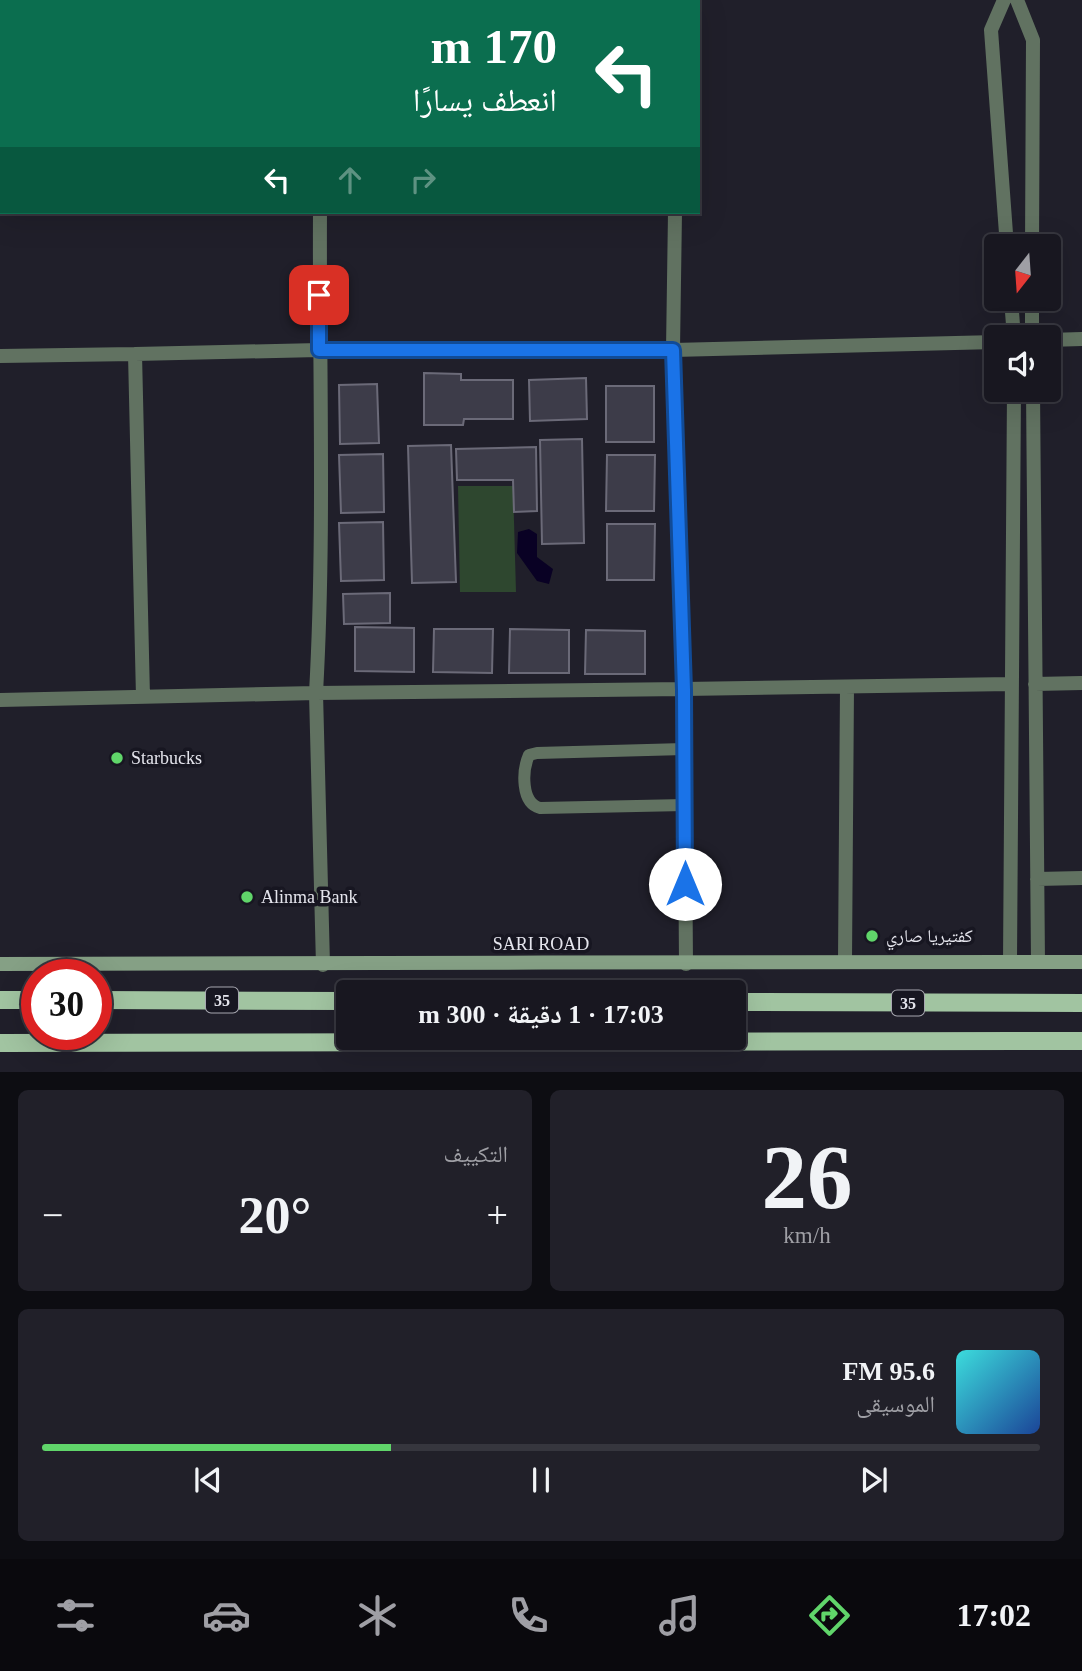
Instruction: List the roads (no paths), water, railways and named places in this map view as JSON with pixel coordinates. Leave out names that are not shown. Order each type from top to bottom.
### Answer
[{"type":"main road","name":"SARI ROAD","points":[[0,964],[686,964],[845,960],[1082,962]]},
{"type":"main road","points":[[0,1000],[21,1000]]},
{"type":"main road","name":"35","points":[[112,1000],[336,1001]]},
{"type":"main road","name":"35","points":[[746,1002],[1082,1001]]},
{"type":"main road","points":[[0,1043],[1082,1043]]},
{"type":"street","points":[[1004,0],[991,30],[1006,234]]},
{"type":"street","points":[[1017,0],[1033,40],[1032,234]]},
{"type":"street","points":[[320,214],[319,637],[316,693],[323,965]]},
{"type":"street","points":[[675,214],[673,350],[684,690],[686,964]]},
{"type":"street","points":[[1061,340],[1082,340]]},
{"type":"street","points":[[0,356],[319,350],[673,350],[984,342]]},
{"type":"street","points":[[135,354],[143,697]]},
{"type":"street","points":[[1010,961],[1014,402]]},
{"type":"street","points":[[1033,402],[1038,962]]},
{"type":"street","points":[[1035,684],[1082,683]]},
{"type":"street","points":[[0,700],[1011,684]]},
{"type":"street","points":[[845,960],[847,687]]},
{"type":"street","points":[[1037,879],[1082,878]]},
{"type":"lane","points":[[684,749],[537,753],[529,755],[525,764],[527,799],[532,806],[685,805]]},
{"type":"place","name":"Starbucks","points":[[117,758]]},
{"type":"place","name":"Alinma Bank","points":[[247,897]]},
{"type":"place","name":"كفتيريا صاري","points":[[872,936]]}]
